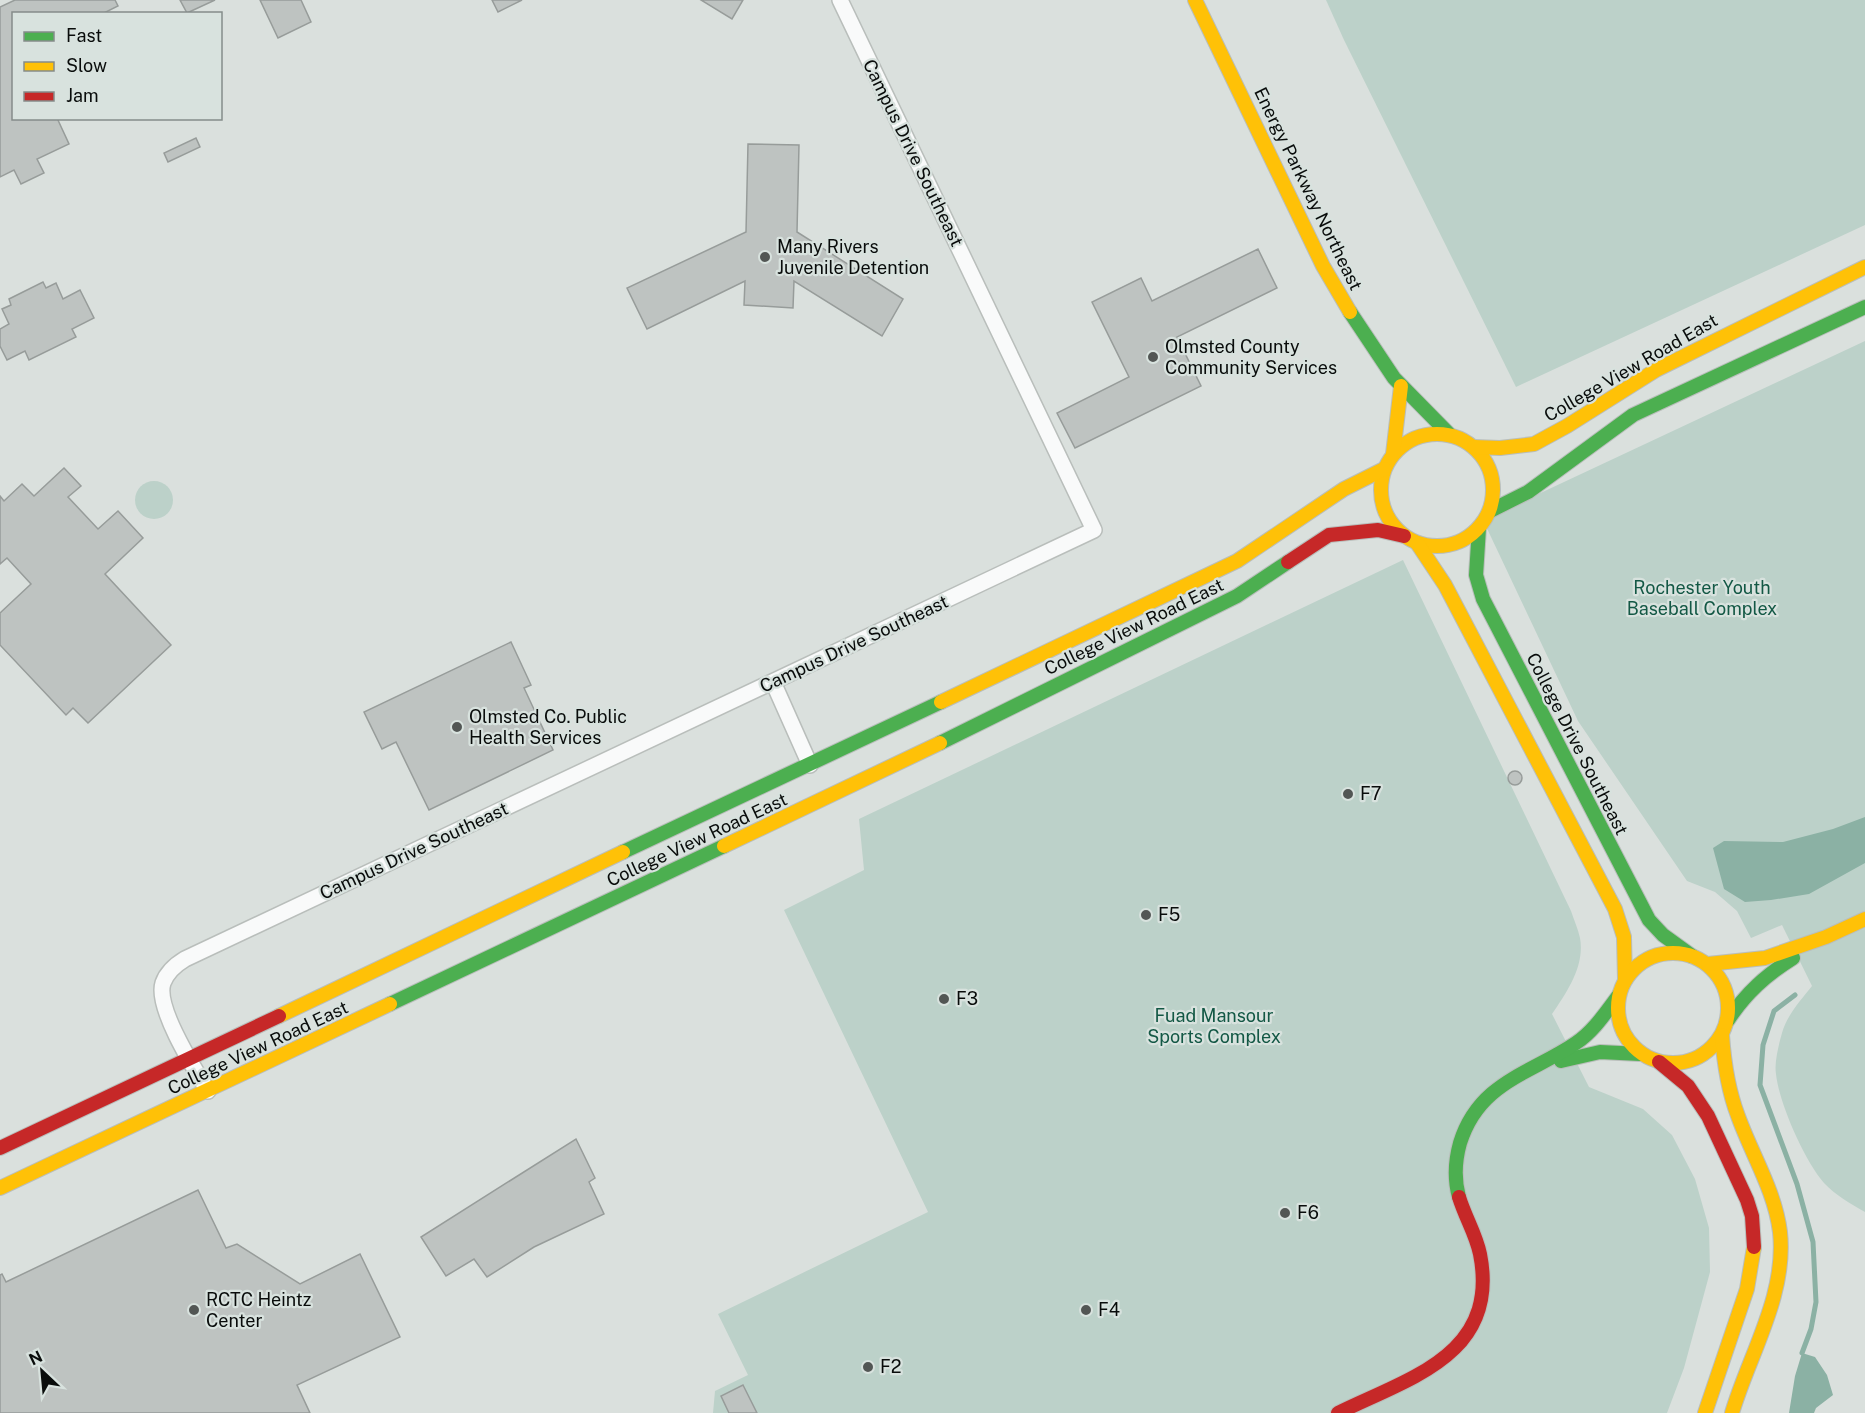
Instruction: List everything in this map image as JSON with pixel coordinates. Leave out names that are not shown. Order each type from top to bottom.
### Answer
[{"type":"main road","name":"Energy Parkway Northeast","points":[[1195,0],[1323,266],[1344,303],[1394,378],[1449,434]]},
{"type":"main road","name":"College View Road East","points":[[1474,447],[1500,448],[1534,444],[1656,370],[1865,267]]},
{"type":"main road","points":[[1490,511],[1528,492],[1633,416],[1865,307]]},
{"type":"main road","points":[[1393,454],[1401,386]]},
{"type":"main road","points":[[1428,434],[1449,434],[1474,447],[1486,460],[1492,476],[1494,494],[1490,511],[1479,528],[1466,539],[1450,545],[1434,546],[1418,543],[1404,536],[1395,528],[1383,506],[1381,481],[1384,469],[1393,454],[1408,441],[1428,434]]},
{"type":"main road","name":"College View Road East","points":[[0,1148],[1237,561],[1344,489],[1384,469]]},
{"type":"main road","name":"College Drive Southeast","points":[[1479,528],[1476,575],[1483,599],[1649,920],[1663,935],[1692,956]]},
{"type":"main road","name":"College View Road East","points":[[0,1188],[827,798],[1237,596],[1329,535],[1378,530],[1404,536]]},
{"type":"main road","points":[[1418,543],[1445,585],[1615,909],[1624,937],[1625,980]]},
{"type":"main road","points":[[1708,964],[1765,958],[1826,937],[1865,919]]},
{"type":"main road","points":[[1659,1062],[1680,1064],[1710,1050],[1722,1035],[1740,1000],[1763,976],[1826,937]]},
{"type":"main road","points":[[1338,1413],[1437,1364],[1460,1346],[1470,1330],[1480,1305],[1484,1277],[1480,1252],[1458,1194],[1455,1169],[1459,1143],[1469,1120],[1487,1096],[1514,1077],[1578,1042],[1598,1022],[1619,995],[1625,980],[1638,965],[1654,956],[1672,952],[1692,956],[1708,964],[1722,981],[1726,992],[1728,1020]]},
{"type":"main road","points":[[1619,995],[1620,1027],[1631,1045],[1640,1054]]},
{"type":"main road","points":[[1722,1035],[1728,1081],[1738,1116],[1764,1176],[1776,1212],[1781,1250],[1775,1287],[1732,1413]]},
{"type":"main road","points":[[1514,1077],[1585,1053],[1610,1050],[1640,1054],[1659,1062],[1695,1094],[1737,1176],[1752,1216],[1754,1260],[1745,1296],[1712,1386],[1705,1413]]},
{"type":"street","name":"Campus Drive Southeast","points":[[208,1091],[188,1058],[162,1001],[162,985],[174,966],[185,959],[1094,530],[840,0]]},
{"type":"street","points":[[773,682],[810,765]]},
{"type":"green space","points":[[1326,0],[1865,0],[1865,225],[1516,387]]},
{"type":"green space","name":"Rochester Youth Baseball Complex","points":[[1865,341],[1865,1212],[1843,1199],[1816,1173],[1801,1146],[1782,1100],[1776,1069],[1781,1037],[1791,1014],[1812,986],[1782,925],[1751,938],[1737,911],[1715,892],[1687,881],[1578,721],[1483,520]]},
{"type":"green space","points":[[154,481],[167,487],[173,500],[167,513],[154,519],[141,513],[135,500],[141,487]]},
{"type":"green space","name":"Fuad Mansour Sports Complex","points":[[1403,560],[1571,911],[1577,928],[1581,948],[1580,959],[1569,988],[1552,1014],[1589,1087],[1643,1109],[1672,1135],[1695,1179],[1709,1228],[1710,1272],[1684,1368],[1667,1413],[713,1413],[715,1391],[748,1375],[718,1314],[928,1212],[784,910],[864,870],[859,819]]},
{"type":"shaded area","points":[[1865,817],[1865,863],[1809,894],[1745,902],[1724,889],[1713,848],[1724,841],[1783,842],[1833,829]]},
{"type":"shaded area","points":[[1802,1353],[1815,1357],[1827,1375],[1833,1395],[1816,1408],[1814,1413],[1789,1413],[1795,1376]]},
{"type":"building","points":[[15,0],[115,0],[118,6],[106,12],[12,12],[12,120],[58,120],[69,144],[37,159],[44,173],[21,184],[14,170],[0,177],[0,7]]},
{"type":"building","points":[[180,0],[215,0],[189,12],[186,12]]},
{"type":"building","points":[[260,0],[301,0],[311,22],[278,38]]},
{"type":"building","points":[[492,0],[522,0],[498,12]]},
{"type":"building","points":[[701,0],[743,0],[732,19]]},
{"type":"building","points":[[196,138],[200,147],[168,162],[164,153]]},
{"type":"building","name":"Many Rivers Juvenile Detention","points":[[748,144],[799,145],[797,232],[903,299],[882,336],[794,281],[793,308],[744,305],[745,281],[647,329],[627,288],[746,232]]},
{"type":"building","name":"Olmsted County Community Services","points":[[1258,249],[1277,288],[1177,337],[1201,386],[1075,448],[1057,413],[1129,377],[1092,302],[1141,278],[1152,301]]},
{"type":"building","points":[[43,282],[46,288],[56,283],[63,299],[80,290],[94,318],[72,329],[76,337],[29,360],[25,351],[7,360],[0,346],[0,329],[9,324],[2,309],[11,305],[9,299]]},
{"type":"building","points":[[64,468],[81,486],[68,497],[98,529],[118,511],[143,538],[105,574],[171,645],[88,723],[73,708],[66,715],[0,645],[0,613],[31,584],[7,558],[0,564],[0,496],[4,501],[22,484],[34,496]]},
{"type":"building","name":"Olmsted Co. Public Health Services","points":[[511,642],[531,685],[524,688],[553,750],[429,810],[396,742],[382,749],[364,712]]},
{"type":"building","points":[[1512,771],[1518,771],[1522,778],[1518,785],[1512,785],[1508,781],[1508,775]]},
{"type":"building","points":[[576,1139],[595,1178],[589,1182],[604,1214],[534,1247],[487,1277],[474,1259],[446,1276],[421,1237]]},
{"type":"building","name":"RCTC Heintz Center","points":[[198,1190],[226,1248],[237,1244],[300,1284],[360,1254],[400,1337],[297,1385],[310,1413],[0,1413],[0,1275],[2,1274],[6,1282]]},
{"type":"building","points":[[743,1385],[757,1413],[729,1413],[721,1396]]},
{"type":"waterway","points":[[1795,995],[1774,1011],[1763,1045],[1760,1085],[1797,1184],[1813,1242],[1816,1302],[1811,1329],[1802,1353]]},
{"type":"traffic: fast","points":[[1490,511],[1528,492],[1633,415],[1865,307]]},
{"type":"traffic: fast","points":[[1350,312],[1394,378],[1449,434]]},
{"type":"traffic: fast","points":[[1479,528],[1476,575],[1483,599],[1649,920],[1663,935],[1692,956]]},
{"type":"traffic: fast","points":[[940,743],[1237,596],[1288,562]]},
{"type":"traffic: fast","points":[[623,852],[941,702]]},
{"type":"traffic: fast","points":[[390,1004],[724,846]]},
{"type":"traffic: fast","points":[[1728,1020],[1757,985],[1793,958]]},
{"type":"traffic: fast","points":[[1459,1197],[1456,1177],[1458,1150],[1469,1122],[1480,1106],[1508,1082],[1576,1043],[1599,1021],[1619,995]]},
{"type":"traffic: fast","points":[[1561,1061],[1600,1052],[1640,1054]]},
{"type":"traffic: slow","points":[[1195,0],[1323,266],[1350,312]]},
{"type":"traffic: slow","points":[[1474,447],[1500,448],[1534,444],[1656,370],[1865,267]]},
{"type":"traffic: slow","points":[[1393,454],[1401,386]]},
{"type":"traffic: slow","points":[[1437,434],[1459,438],[1477,450],[1489,468],[1493,490],[1489,512],[1477,530],[1459,542],[1437,546],[1415,542],[1397,530],[1385,512],[1381,490],[1385,468],[1397,450],[1415,438],[1437,434]]},
{"type":"traffic: slow","points":[[941,702],[1237,561],[1344,489],[1384,469]]},
{"type":"traffic: slow","points":[[1417,543],[1445,585],[1615,909],[1624,937],[1625,980]]},
{"type":"traffic: slow","points":[[724,846],[940,743]]},
{"type":"traffic: slow","points":[[279,1016],[623,852]]},
{"type":"traffic: slow","points":[[1708,964],[1765,958],[1826,937],[1865,919]]},
{"type":"traffic: slow","points":[[1673,953],[1694,957],[1712,969],[1724,987],[1728,1008],[1724,1029],[1712,1047],[1694,1059],[1673,1063],[1652,1059],[1634,1047],[1622,1029],[1618,1008],[1622,987],[1634,969],[1652,957],[1673,953]]},
{"type":"traffic: slow","points":[[0,1188],[390,1004]]},
{"type":"traffic: slow","points":[[1722,1035],[1732,1096],[1773,1202],[1780,1232],[1781,1255],[1772,1302],[1732,1413]]},
{"type":"traffic: slow","points":[[1705,1413],[1747,1289],[1754,1247]]},
{"type":"traffic: jam","points":[[1288,562],[1329,535],[1378,530],[1404,536]]},
{"type":"traffic: jam","points":[[0,1148],[279,1016]]},
{"type":"traffic: jam","points":[[1659,1062],[1688,1086],[1708,1116],[1747,1200],[1752,1216],[1754,1247]]},
{"type":"traffic: jam","points":[[1338,1413],[1393,1388],[1443,1358],[1463,1339],[1476,1317],[1483,1288],[1480,1254],[1459,1197]]},
{"type":"place","name":"Many Rivers Juvenile Detention","points":[[765,257]]},
{"type":"place","name":"Olmsted County Community Services","points":[[1153,357]]},
{"type":"place","name":"Olmsted Co. Public Health Services","points":[[457,727]]},
{"type":"place","name":"F7","points":[[1348,794]]},
{"type":"place","name":"F5","points":[[1146,915]]},
{"type":"place","name":"F3","points":[[944,999]]},
{"type":"place","name":"F6","points":[[1285,1213]]},
{"type":"place","name":"RCTC Heintz Center","points":[[194,1310]]},
{"type":"place","name":"F4","points":[[1086,1310]]},
{"type":"place","name":"F2","points":[[868,1367]]}]
